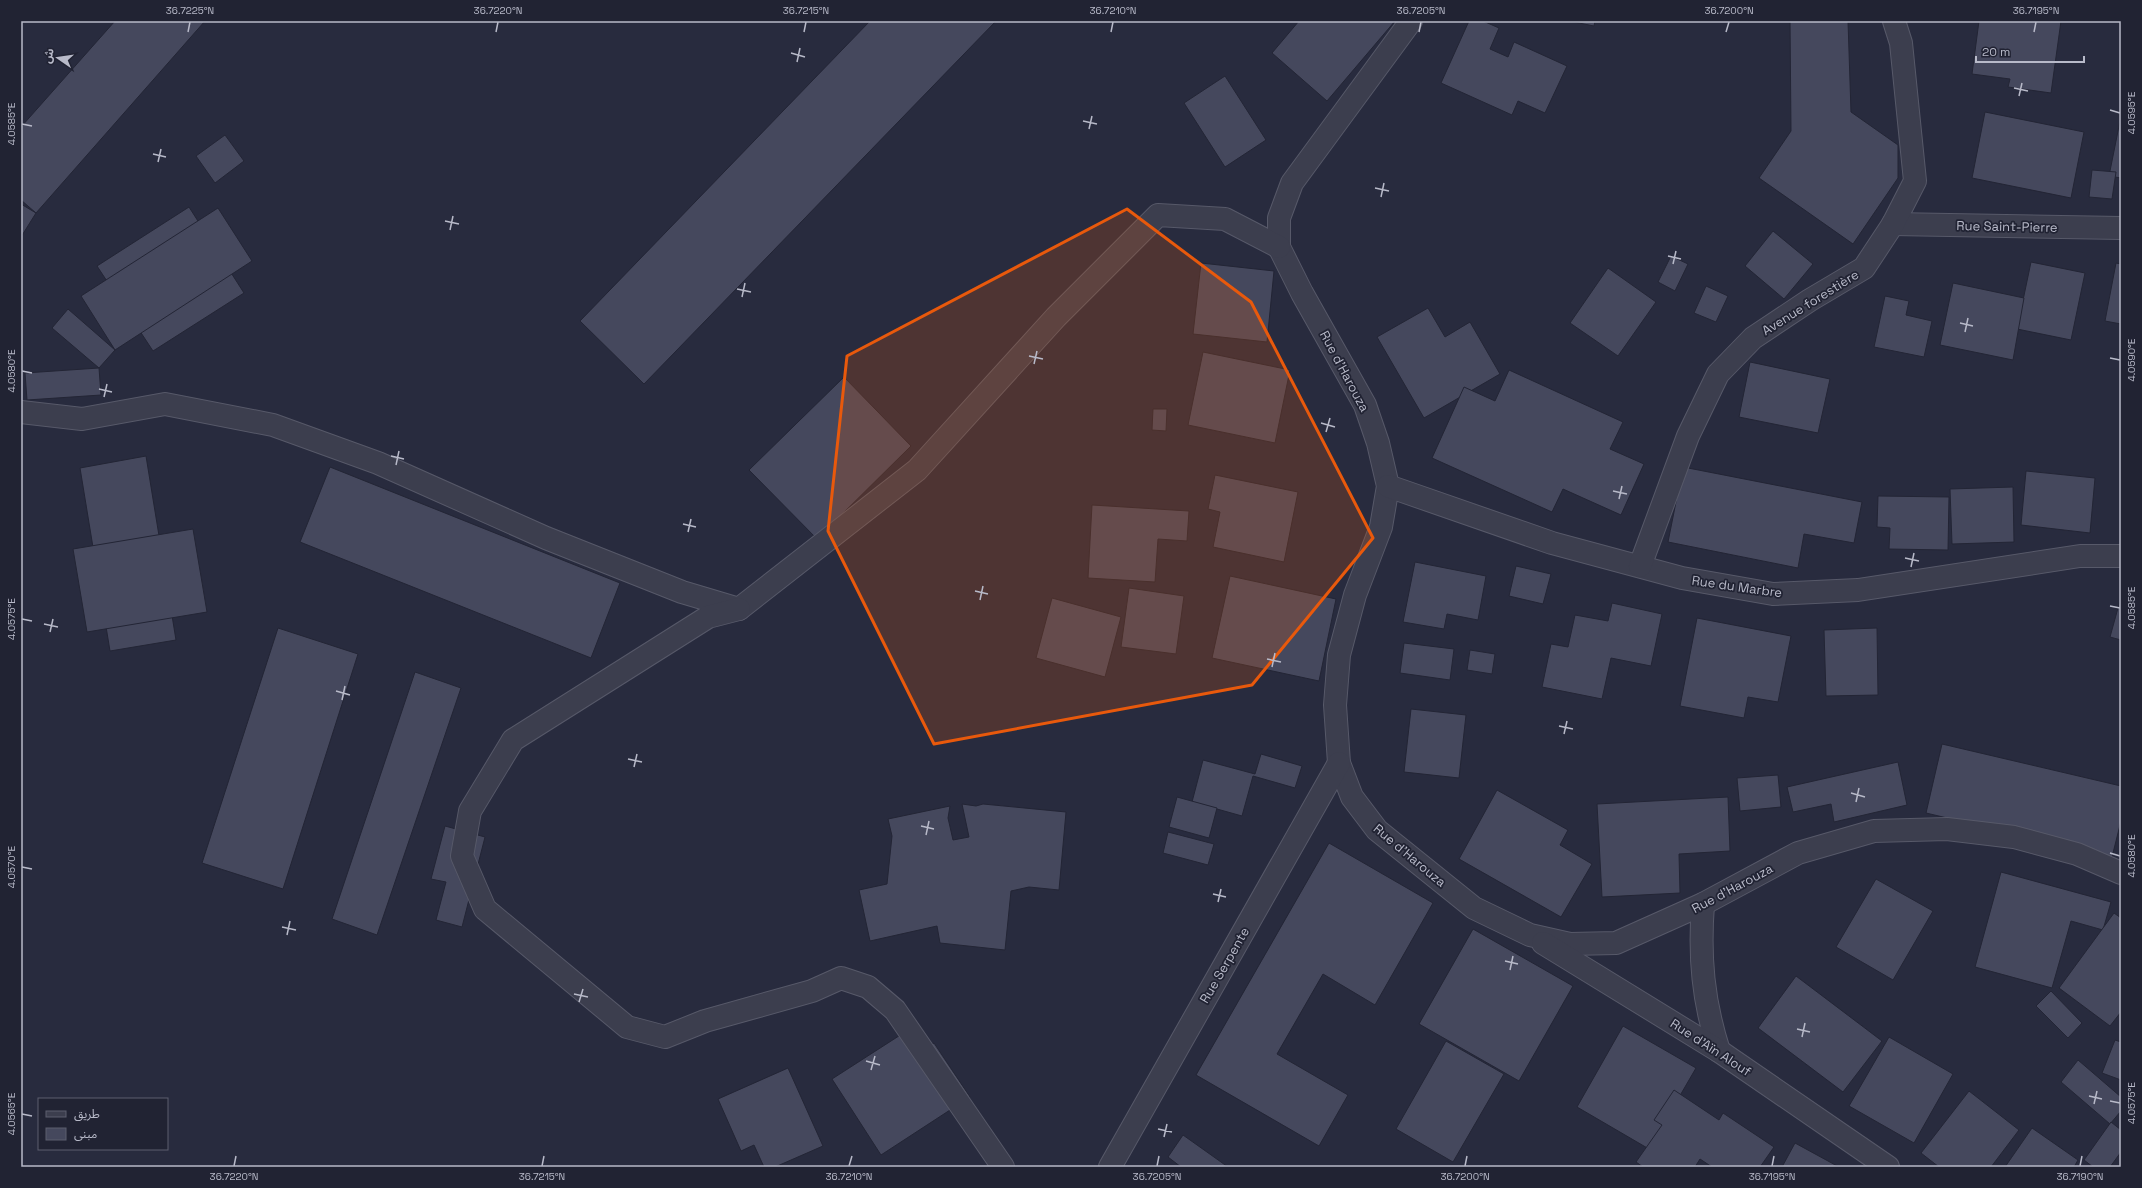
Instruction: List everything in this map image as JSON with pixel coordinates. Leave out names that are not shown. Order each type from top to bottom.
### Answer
[{"type":"street","name":"Rue d'Harouza","points":[[1411,21],[1292,183],[1279,218],[1279,247],[1302,293],[1365,405],[1378,443],[1388,486],[1381,527],[1355,595],[1339,655],[1335,705],[1339,763],[1352,797],[1377,830],[1474,908],[1530,935],[1570,944],[1616,943],[1703,904],[1798,853],[1874,831],[1947,829],[2014,836],[2077,854],[2121,873]]},
{"type":"street","name":"Avenue forestière","points":[[1640,566],[1688,436],[1718,374],[1753,338],[1810,300],[1864,268],[1893,224],[1915,181],[1900,43],[1894,21]]},
{"type":"street","points":[[1003,1167],[895,1010],[868,987],[841,978],[812,992],[705,1021],[665,1037],[627,1027],[485,909],[462,856],[470,811],[513,740],[708,617],[739,609],[916,470],[1056,317],[1158,215],[1225,219],[1279,247]]},
{"type":"street","name":"Rue Saint-Pierre","points":[[1893,224],[2121,228]]},
{"type":"street","points":[[21,412],[82,419],[165,404],[273,425],[378,463],[546,538],[674,589],[739,609]]},
{"type":"street","name":"Rue du Marbre","points":[[1388,486],[1552,543],[1682,578],[1773,594],[1858,590],[2080,556],[2121,556]]},
{"type":"street","name":"Rue Serpente","points":[[1110,1167],[1339,763]]},
{"type":"street","points":[[1703,904],[1700,941],[1703,984],[1709,1020],[1719,1051]]},
{"type":"street","name":"Rue d'Aïn Alouf","points":[[1530,935],[1719,1051],[1888,1167]]},
{"type":"highlighted area","points":[[1127,209],[1251,302],[1373,538],[1252,685],[934,744],[828,531],[847,356]]},
{"type":"building","points":[[115,21],[205,21],[36,213],[21,200],[21,127]]},
{"type":"building","points":[[870,21],[996,21],[644,384],[580,321]]},
{"type":"building","points":[[1299,21],[1395,21],[1327,101],[1272,53]]},
{"type":"building","points":[[1469,21],[1483,21],[1499,28],[1490,49],[1508,57],[1514,42],[1567,66],[1545,113],[1518,101],[1512,115],[1441,83]]},
{"type":"building","points":[[1569,21],[1595,21],[1594,26]]},
{"type":"building","points":[[1790,21],[1848,21],[1851,112],[1898,145],[1898,178],[1853,244],[1759,178],[1791,131]]},
{"type":"building","points":[[1979,21],[2061,21],[2051,93],[2008,87],[2010,79],[1972,74]]},
{"type":"building","points":[[1225,76],[1266,140],[1225,167],[1184,103]]},
{"type":"building","points":[[1985,112],[2084,132],[2071,198],[1972,178]]},
{"type":"building","points":[[2121,116],[2121,178],[2109,176]]},
{"type":"building","points":[[225,135],[244,161],[215,183],[196,156]]},
{"type":"building","points":[[2092,170],[2116,172],[2112,199],[2089,197]]},
{"type":"building","points":[[21,204],[36,213],[21,237]]},
{"type":"building","points":[[189,207],[244,293],[153,351],[97,266]]},
{"type":"building","points":[[218,208],[252,261],[115,350],[81,296]]},
{"type":"building","points":[[1773,231],[1813,264],[1784,299],[1745,266]]},
{"type":"building","points":[[1671,256],[1688,264],[1675,291],[1658,282]]},
{"type":"building","points":[[2031,262],[2085,273],[2071,340],[2017,329]]},
{"type":"building","points":[[1201,263],[1274,271],[1267,342],[1193,334]]},
{"type":"building","points":[[2116,263],[2121,264],[2121,324],[2105,321]]},
{"type":"building","points":[[1608,268],[1656,302],[1618,356],[1570,323]]},
{"type":"building","points":[[1953,283],[2024,298],[2013,360],[1940,345]]},
{"type":"building","points":[[1706,286],[1728,296],[1716,322],[1694,313]]},
{"type":"building","points":[[1885,296],[1909,301],[1906,315],[1932,321],[1924,357],[1874,347]]},
{"type":"building","points":[[1428,308],[1445,337],[1470,322],[1500,374],[1424,418],[1377,337]]},
{"type":"building","points":[[68,309],[115,350],[99,368],[52,328]]},
{"type":"building","points":[[1203,352],[1290,370],[1275,443],[1188,425]]},
{"type":"building","points":[[1750,362],[1830,379],[1818,433],[1739,417]]},
{"type":"building","points":[[99,368],[101,395],[27,400],[25,373]]},
{"type":"building","points":[[1509,370],[1623,422],[1610,449],[1644,464],[1621,515],[1563,489],[1552,512],[1432,458],[1464,387],[1495,401]]},
{"type":"building","points":[[844,377],[911,446],[817,539],[749,470]]},
{"type":"building","points":[[1153,409],[1167,409],[1166,431],[1152,430]]},
{"type":"building","points":[[146,456],[176,640],[110,651],[80,468]]},
{"type":"building","points":[[330,467],[620,583],[591,658],[300,542]]},
{"type":"building","points":[[1683,467],[1862,502],[1854,543],[1804,534],[1798,568],[1668,542]]},
{"type":"building","points":[[2026,471],[2095,478],[2090,533],[2021,525]]},
{"type":"building","points":[[1215,475],[1298,492],[1284,562],[1213,547],[1220,512],[1208,509]]},
{"type":"building","points":[[2013,487],[2014,542],[1952,544],[1950,489]]},
{"type":"building","points":[[1878,496],[1949,497],[1948,550],[1889,549],[1890,528],[1877,527]]},
{"type":"building","points":[[1092,505],[1189,511],[1187,541],[1158,539],[1155,582],[1088,578]]},
{"type":"building","points":[[193,529],[207,612],[87,632],[73,549]]},
{"type":"building","points":[[1415,562],[1486,576],[1478,620],[1447,614],[1444,629],[1403,622]]},
{"type":"building","points":[[1516,566],[1551,574],[1543,604],[1509,596]]},
{"type":"building","points":[[1230,576],[1336,599],[1319,681],[1212,658]]},
{"type":"building","points":[[1129,588],[1184,596],[1176,654],[1121,647]]},
{"type":"building","points":[[2121,597],[2121,640],[2110,637]]},
{"type":"building","points":[[1052,598],[1121,617],[1105,677],[1036,658]]},
{"type":"building","points":[[1612,603],[1662,614],[1651,666],[1611,658],[1602,699],[1542,687],[1551,644],[1568,647],[1575,615],[1608,621]]},
{"type":"building","points":[[1697,618],[1791,636],[1778,702],[1748,697],[1744,718],[1680,706]]},
{"type":"building","points":[[278,628],[358,654],[283,889],[202,863]]},
{"type":"building","points":[[1877,628],[1878,695],[1826,696],[1824,630]]},
{"type":"building","points":[[1404,643],[1454,649],[1450,680],[1400,673]]},
{"type":"building","points":[[1470,650],[1495,654],[1492,674],[1467,670]]},
{"type":"building","points":[[415,672],[461,688],[377,935],[332,919]]},
{"type":"building","points":[[1411,709],[1466,715],[1459,778],[1404,772]]},
{"type":"building","points":[[1942,744],[2121,786],[2121,821],[2112,857],[1926,813]]},
{"type":"building","points":[[1261,754],[1302,766],[1295,788],[1253,776],[1242,816],[1192,802],[1203,760],[1255,774]]},
{"type":"building","points":[[1898,762],[1907,805],[1834,822],[1831,804],[1793,812],[1787,787]]},
{"type":"building","points":[[1778,775],[1781,807],[1740,811],[1737,778]]},
{"type":"building","points":[[1497,790],[1568,830],[1560,845],[1592,864],[1561,917],[1459,859]]},
{"type":"building","points":[[1177,797],[1217,808],[1209,838],[1169,827]]},
{"type":"building","points":[[1728,797],[1730,851],[1679,854],[1680,893],[1602,897],[1597,804]]},
{"type":"building","points":[[962,804],[976,806],[983,804],[1066,812],[1059,890],[1029,887],[1011,891],[1005,950],[940,943],[937,926],[870,941],[859,890],[887,884],[892,836],[888,819],[950,806],[948,818],[953,840],[969,837]]},
{"type":"building","points":[[445,826],[485,837],[462,927],[436,920],[446,882],[431,879]]},
{"type":"building","points":[[1168,832],[1214,844],[1208,865],[1163,853]]},
{"type":"building","points":[[1329,843],[1433,903],[1375,1005],[1323,974],[1277,1054],[1348,1095],[1319,1146],[1196,1075]]},
{"type":"building","points":[[2001,872],[2111,902],[2103,930],[2071,921],[2052,988],[1975,967]]},
{"type":"building","points":[[1876,879],[1933,911],[1893,980],[1836,947]]},
{"type":"building","points":[[2114,913],[2121,918],[2121,1012],[2110,1026],[2059,988]]},
{"type":"building","points":[[1473,929],[1573,986],[1519,1081],[1419,1024]]},
{"type":"building","points":[[1796,976],[1882,1041],[1843,1092],[1758,1028]]},
{"type":"building","points":[[2051,991],[2082,1023],[2068,1038],[2036,1006]]},
{"type":"building","points":[[1623,1026],[1696,1068],[1649,1149],[1577,1107]]},
{"type":"building","points":[[905,1032],[918,1053],[934,1043],[970,1097],[881,1155],[832,1079]]},
{"type":"building","points":[[1889,1037],[1953,1074],[1914,1143],[1849,1106]]},
{"type":"building","points":[[2115,1040],[2121,1042],[2121,1080],[2102,1073]]},
{"type":"building","points":[[1446,1041],[1504,1074],[1453,1162],[1396,1129]]},
{"type":"building","points":[[2078,1060],[2121,1097],[2121,1111],[2110,1124],[2061,1082]]},
{"type":"building","points":[[788,1068],[823,1146],[775,1167],[764,1167],[754,1145],[741,1151],[718,1099]]},
{"type":"building","points":[[1674,1090],[1719,1120],[1723,1113],[1774,1147],[1760,1167],[1712,1167],[1700,1159],[1695,1167],[1643,1167],[1636,1162],[1662,1125],[1654,1120]]},
{"type":"building","points":[[1969,1091],[2019,1130],[1991,1167],[1939,1167],[1921,1153]]},
{"type":"building","points":[[2111,1122],[2121,1130],[2121,1152],[2110,1167],[2093,1167],[2084,1160]]},
{"type":"building","points":[[2032,1128],[2078,1160],[2074,1167],[2005,1167]]},
{"type":"building","points":[[1183,1135],[1228,1167],[1181,1167],[1168,1157]]},
{"type":"building","points":[[1795,1143],[1839,1167],[1782,1167]]}]
